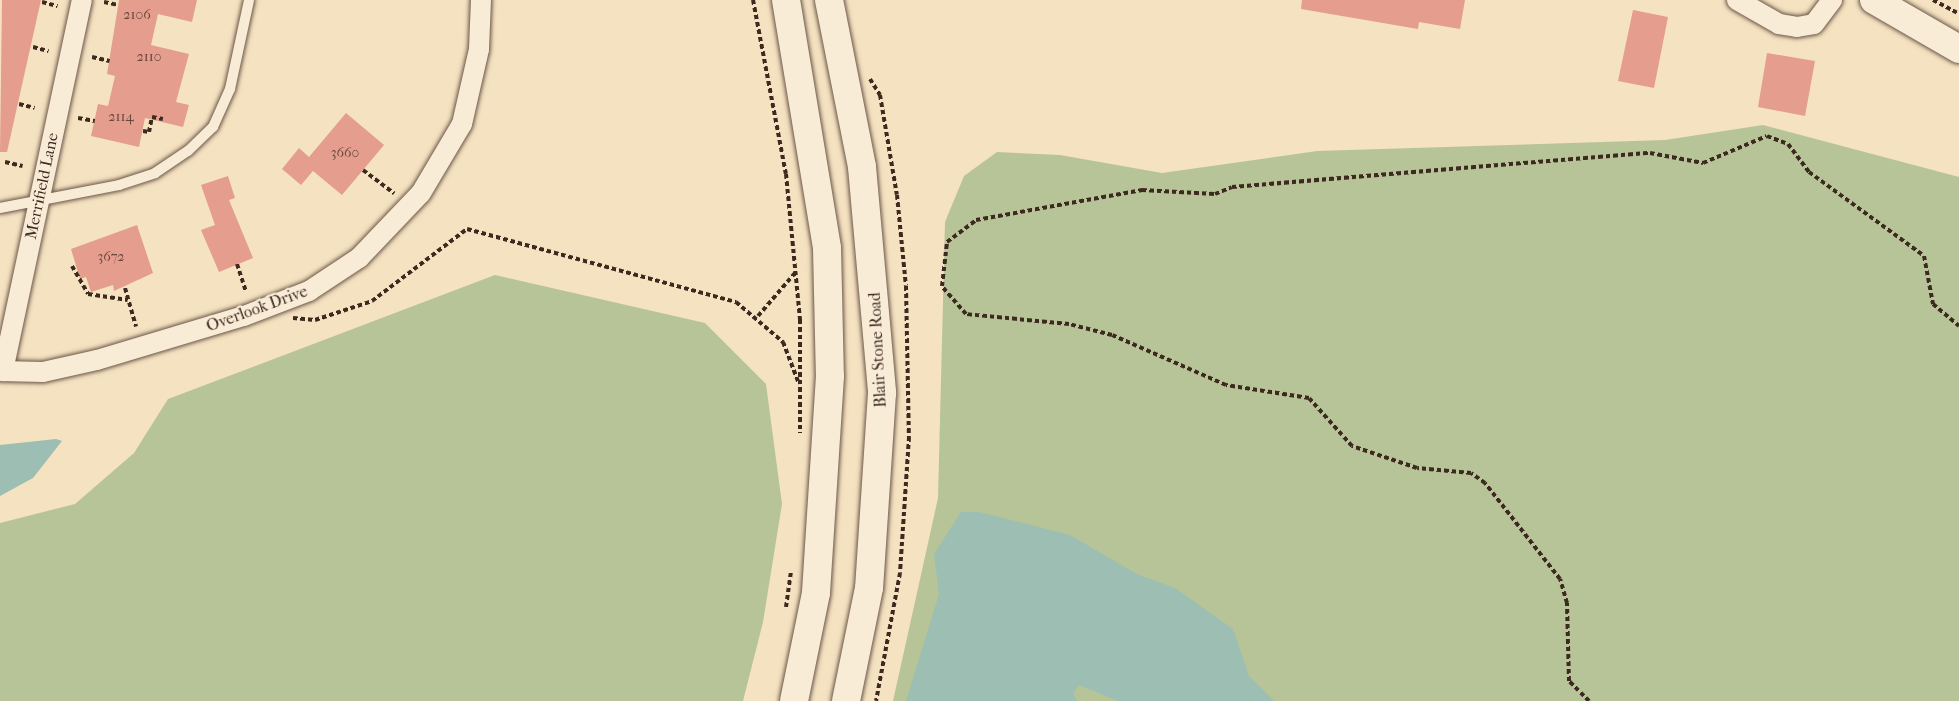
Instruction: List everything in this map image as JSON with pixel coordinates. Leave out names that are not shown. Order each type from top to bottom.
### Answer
[{"type":"street","name":"Merrifield Lane","points":[[2,371],[82,0]]},
{"type":"street","name":"Overlook Drive","points":[[2,371],[43,372],[97,360],[244,316],[309,291],[359,258],[421,193],[462,124],[479,49],[482,0]]},
{"type":"street","points":[[786,0],[827,248],[830,376],[816,593],[794,701]]},
{"type":"street","name":"Blair Stone Road","points":[[829,0],[862,167],[882,393],[869,588],[846,701]]},
{"type":"street","points":[[1737,0],[1797,27],[1814,24],[1832,0]]},
{"type":"street","points":[[1874,0],[1959,49]]},
{"type":"lane","points":[[0,208],[146,176],[188,151],[213,127],[230,89],[249,0]]},
{"type":"path","points":[[753,0],[786,174],[796,272],[800,442]]},
{"type":"path","points":[[1933,0],[1959,14]]},
{"type":"path","points":[[42,2],[57,6]]},
{"type":"path","points":[[104,2],[118,5]]},
{"type":"path","points":[[33,47],[48,51]]},
{"type":"path","points":[[92,57],[110,61]]},
{"type":"path","points":[[19,104],[35,108]]},
{"type":"path","points":[[142,131],[149,132],[152,117],[163,119]]},
{"type":"path","points":[[78,118],[95,121]]},
{"type":"path","points":[[1589,701],[1569,681],[1567,603],[1560,579],[1485,483],[1471,473],[1417,468],[1352,446],[1309,398],[1226,385],[1112,335],[1069,324],[966,315],[942,286],[947,242],[976,220],[1142,190],[1215,194],[1232,187],[1650,153],[1703,163],[1767,136],[1788,144],[1809,172],[1924,256],[1933,304],[1959,326]]},
{"type":"path","points":[[5,162],[23,166]]},
{"type":"path","points":[[363,170],[393,193]]},
{"type":"path","points":[[282,318],[315,320],[372,301],[467,230],[736,302],[758,315],[783,342],[800,384]]},
{"type":"path","points":[[237,264],[246,291]]},
{"type":"path","points":[[72,266],[88,294],[128,300]]},
{"type":"path","points":[[758,315],[796,272]]},
{"type":"path","points":[[125,288],[136,326]]},
{"type":"path","points":[[785,618],[792,563]]},
{"type":"green space","points":[[1763,125],[1959,177],[1959,701],[893,701],[938,498],[945,222],[964,176],[997,152],[1060,155],[1162,173],[1317,151],[1665,140]]},
{"type":"green space","points":[[495,275],[705,323],[766,384],[782,504],[763,622],[743,701],[0,701],[0,523],[75,504],[134,453],[168,399]]},
{"type":"water","points":[[56,439],[62,441],[33,478],[0,496],[0,445]]},
{"type":"water","points":[[961,512],[979,512],[1070,535],[1137,574],[1175,588],[1233,629],[1249,676],[1274,701],[1118,701],[1079,685],[1073,693],[1077,701],[906,701],[939,594],[934,554]]},
{"type":"building","points":[[2,0],[41,0],[7,152],[0,152]]},
{"type":"building","points":[[119,0],[197,0],[192,22],[158,14],[151,45],[189,54],[176,102],[189,105],[183,127],[145,118],[139,147],[91,136],[98,104],[108,106],[115,76],[107,74]]},
{"type":"building","points":[[1302,0],[1465,0],[1460,29],[1419,22],[1418,29],[1301,9]]},
{"type":"building","points":[[1633,10],[1668,17],[1654,88],[1618,81]]},
{"type":"building","points":[[1767,53],[1815,61],[1805,116],[1758,107]]},
{"type":"building","points":[[346,113],[384,145],[342,195],[313,171],[301,185],[282,169],[299,148],[309,157]]},
{"type":"building","points":[[228,176],[235,198],[229,200],[253,258],[219,272],[201,230],[215,225],[201,185]]},
{"type":"building","points":[[137,225],[153,273],[114,291],[113,285],[91,292],[86,277],[80,279],[71,249]]}]
